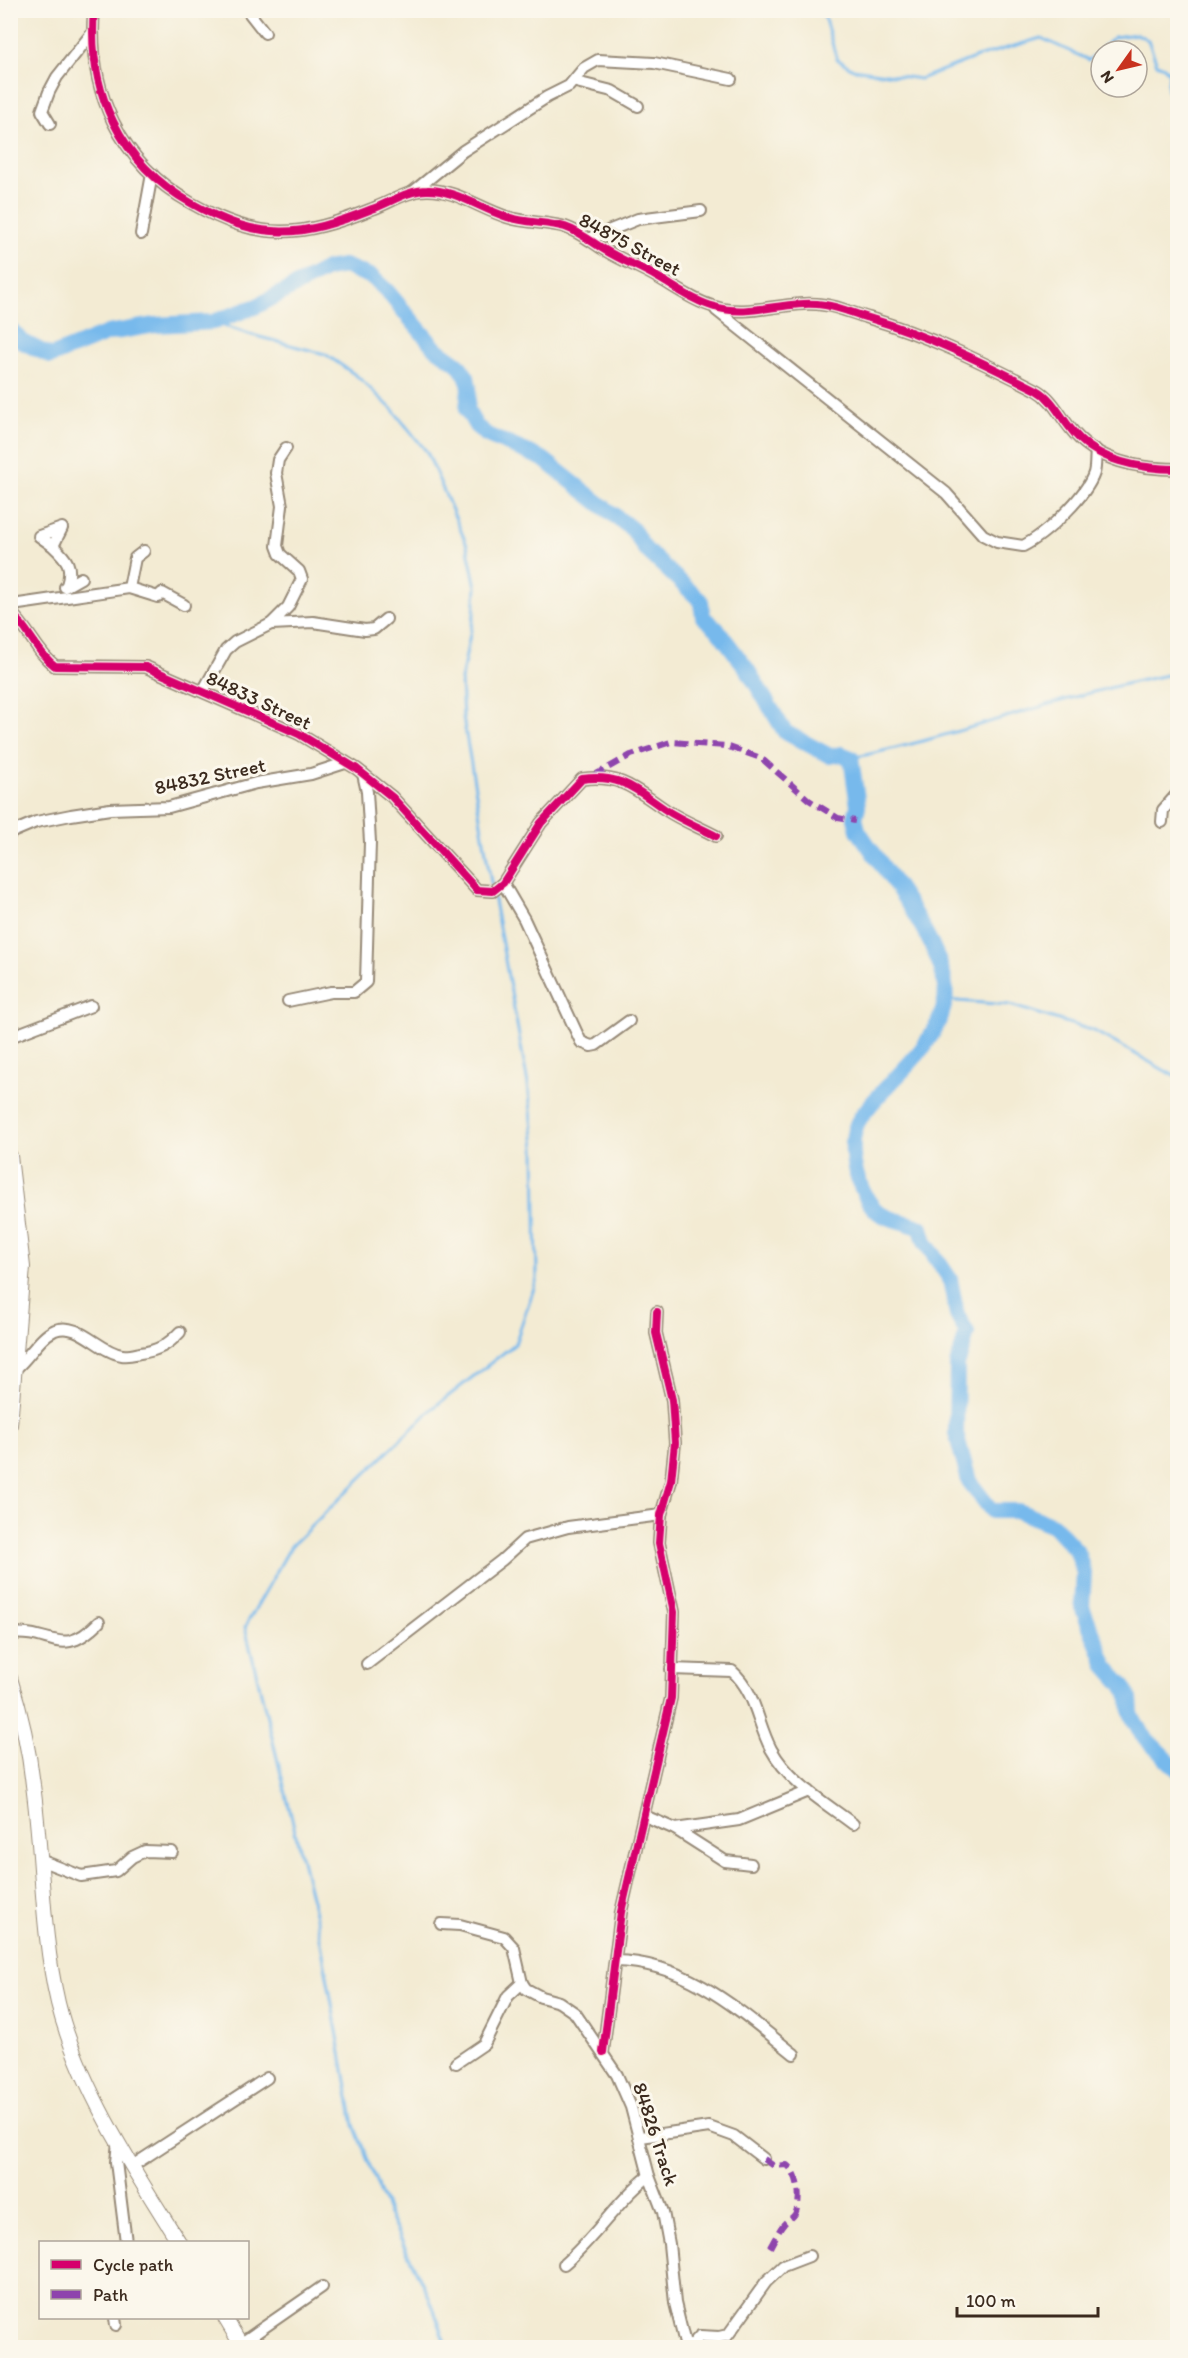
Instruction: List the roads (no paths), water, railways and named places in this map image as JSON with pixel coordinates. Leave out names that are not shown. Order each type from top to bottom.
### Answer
[{"type":"street","name":"84875 Street","points":[[94,10],[92,33],[107,112],[120,137],[152,174],[189,202],[244,227],[269,233],[297,233],[327,226],[411,193],[437,191],[508,217],[566,228],[711,306],[742,311],[806,302],[829,305],[909,329],[1037,390],[1055,407],[1074,434],[1096,450],[1123,463],[1152,468],[1178,469]]},
{"type":"street","points":[[248,10],[265,33]]},
{"type":"street","points":[[50,124],[42,111],[49,92],[92,33]]},
{"type":"street","points":[[411,193],[483,137],[576,82],[585,68],[598,60],[654,63],[731,79]]},
{"type":"street","points":[[576,82],[612,91],[638,106]]},
{"type":"street","points":[[141,234],[152,174]]},
{"type":"street","points":[[588,239],[638,219],[701,211]]},
{"type":"street","points":[[711,306],[946,492],[982,535],[997,542],[1023,546],[1047,529],[1080,495],[1094,473],[1096,450]]},
{"type":"street","points":[[203,691],[226,650],[241,638],[271,624],[288,607],[302,579],[299,571],[280,554],[277,546],[282,506],[276,473],[278,460],[286,448]]},
{"type":"street","points":[[53,546],[68,560],[71,573],[67,585],[55,599]]},
{"type":"street","points":[[129,588],[135,558],[144,551]]},
{"type":"street","points":[[67,585],[81,579]]},
{"type":"street","points":[[10,610],[19,604],[129,588],[158,597],[162,593],[184,605]]},
{"type":"street","name":"84833 Street","points":[[10,610],[45,659],[55,666],[146,668],[299,734],[363,773],[392,797],[477,890],[493,891],[503,883]]},
{"type":"street","points":[[271,624],[313,622],[365,630],[374,629],[386,619]]},
{"type":"street","name":"84832 Street","points":[[10,832],[36,822],[71,815],[110,809],[169,807],[256,783],[311,774],[345,763]]},
{"type":"street","points":[[288,1001],[315,994],[354,993],[366,982],[365,946],[369,915],[370,842],[368,792],[363,773]]},
{"type":"street","points":[[629,1021],[596,1045],[591,1046],[581,1042],[524,919],[503,883],[541,823],[577,783],[590,778],[608,778],[632,785],[667,810],[716,836]]},
{"type":"street","points":[[1162,822],[1162,810],[1178,793]]},
{"type":"street","points":[[10,1037],[56,1017],[91,1006]]},
{"type":"street","points":[[10,1156],[23,1267],[15,1308],[15,1369],[10,1425]]},
{"type":"street","points":[[603,2052],[621,1912],[666,1726],[670,1698],[674,1612],[659,1543],[661,1515],[671,1481],[675,1443],[672,1400],[656,1333],[657,1312]]},
{"type":"street","points":[[15,1369],[45,1337],[55,1330],[65,1328],[75,1330],[102,1347],[122,1355],[154,1351],[164,1346],[180,1332]]},
{"type":"street","points":[[367,1664],[502,1560],[525,1539],[568,1527],[661,1515]]},
{"type":"street","points":[[10,1634],[25,1633],[64,1642],[75,1641],[85,1636],[99,1622]]},
{"type":"street","points":[[671,1669],[704,1672],[732,1671],[739,1677],[758,1712],[772,1751],[783,1767],[809,1791],[853,1824]]},
{"type":"street","points":[[10,1678],[21,1713],[33,1786],[47,1947],[58,2005],[82,2070],[117,2142],[178,2241]]},
{"type":"street","points":[[675,1828],[738,1820],[809,1791]]},
{"type":"street","points":[[645,1816],[675,1828],[725,1861],[751,1864]]},
{"type":"street","points":[[40,1860],[68,1873],[99,1875],[116,1871],[132,1857],[145,1851],[172,1852]]},
{"type":"street","points":[[441,1924],[460,1925],[504,1937],[514,1948],[522,1983],[508,1996],[484,2044],[456,2063]]},
{"type":"street","points":[[615,1961],[652,1966],[699,1983],[723,1998],[794,2054]]},
{"type":"street","name":"84826 Track","points":[[522,1983],[530,1993],[559,2002],[575,2013],[617,2075],[640,2138],[649,2176],[663,2212],[675,2303],[688,2348]]},
{"type":"street","points":[[132,2166],[267,2078]]},
{"type":"street","points":[[640,2138],[709,2127],[734,2136],[764,2159]]},
{"type":"street","points":[[117,2142],[116,2162],[126,2241]]},
{"type":"street","points":[[564,2264],[593,2237],[627,2193],[649,2176]]},
{"type":"street","points":[[688,2348],[700,2336],[728,2335],[766,2282],[783,2266],[809,2256]]},
{"type":"street","points":[[226,2319],[241,2346],[322,2287]]},
{"type":"waterway","points":[[822,10],[837,59],[853,69],[920,79],[977,57],[1041,38],[1089,60],[1114,37],[1137,34],[1148,40],[1157,64],[1169,73],[1169,94],[1178,105]]},
{"type":"waterway","points":[[10,329],[23,342],[51,356],[108,333],[155,325],[213,322],[257,306],[327,269],[344,266],[372,277],[387,291],[434,347],[458,364],[467,377],[469,388],[467,410],[476,426],[487,435],[543,459],[633,530],[645,549],[701,601],[703,617],[717,629],[747,669],[785,732],[830,756],[841,754],[851,758],[858,806],[855,818],[858,830],[899,889],[928,937],[945,982],[945,1001],[932,1034],[922,1049],[872,1103],[857,1124],[853,1148],[858,1179],[869,1202],[879,1213],[921,1228],[925,1242],[950,1279],[957,1315],[967,1333],[957,1365],[956,1433],[969,1481],[992,1511],[1018,1511],[1053,1525],[1077,1551],[1084,1573],[1082,1607],[1106,1666],[1123,1685],[1130,1698],[1131,1714],[1142,1735],[1178,1770]]},
{"type":"waterway","points":[[213,322],[325,354],[357,376],[393,410],[427,452],[467,545],[476,587],[474,614],[461,680],[463,717],[492,888]]},
{"type":"waterway","points":[[851,758],[933,738],[1136,681],[1178,673]]},
{"type":"waterway","points":[[448,2348],[429,2297],[389,2215],[354,2125],[317,1921],[245,1627],[291,1546],[433,1408],[515,1344],[537,1279],[535,1147],[528,1084],[493,895]]},
{"type":"waterway","points":[[945,1000],[1010,1005],[1094,1031],[1178,1078]]}]
